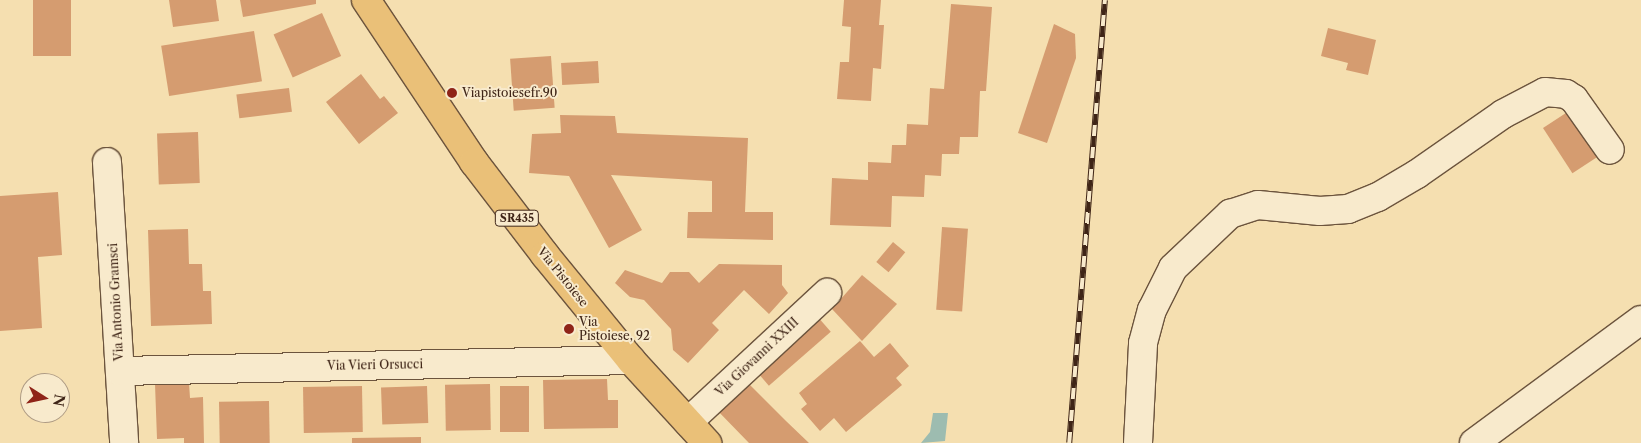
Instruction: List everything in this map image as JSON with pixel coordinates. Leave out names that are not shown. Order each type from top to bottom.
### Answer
[{"type":"main road","name":"Via Pistoiese","points":[[366,0],[474,162],[545,255],[631,360],[707,443]]},
{"type":"street","points":[[1138,443],[1143,343],[1152,310],[1173,268],[1230,214],[1258,206],[1320,211],[1348,209],[1378,197],[1418,174],[1502,114],[1553,91],[1566,94],[1574,99],[1610,150]]},
{"type":"street","name":"Via Antonio Gramsci","points":[[107,162],[124,443]]},
{"type":"street","name":"Via Giovanni XXIII","points":[[688,422],[827,293]]},
{"type":"street","points":[[1474,443],[1641,320]]},
{"type":"street","name":"Via Vieri Orsucci","points":[[120,371],[631,360]]},
{"type":"shaded area","points":[[933,413],[948,413],[945,441],[921,443],[930,432]]},
{"type":"building","points":[[33,0],[71,0],[71,56],[33,56]]},
{"type":"building","points":[[169,0],[216,0],[219,21],[173,27]]},
{"type":"building","points":[[240,0],[316,0],[316,4],[243,17]]},
{"type":"building","points":[[844,0],[881,0],[879,25],[884,25],[881,69],[873,68],[871,101],[837,99],[840,62],[849,62],[851,27],[842,26]]},
{"type":"building","points":[[951,4],[992,7],[986,91],[980,91],[978,137],[960,137],[959,154],[942,154],[941,176],[925,175],[924,197],[892,196],[891,227],[830,225],[832,178],[868,180],[868,162],[891,163],[892,145],[906,145],[907,124],[928,125],[930,88],[944,89]]},
{"type":"building","points":[[322,13],[341,56],[293,77],[274,35]]},
{"type":"building","points":[[1054,24],[1075,34],[1076,58],[1047,143],[1018,133]]},
{"type":"building","points":[[1328,28],[1376,40],[1368,75],[1346,70],[1348,63],[1321,56]]},
{"type":"building","points":[[254,31],[262,81],[169,96],[161,46]]},
{"type":"building","points":[[551,56],[555,108],[514,111],[510,59]]},
{"type":"building","points":[[598,61],[599,83],[562,85],[561,63]]},
{"type":"building","points":[[361,74],[380,99],[384,96],[398,113],[359,144],[326,102]]},
{"type":"building","points":[[289,88],[292,112],[239,118],[236,94]]},
{"type":"building","points":[[1569,111],[1598,156],[1572,173],[1543,128]]},
{"type":"building","points":[[560,115],[615,116],[617,133],[748,138],[745,212],[773,212],[773,240],[687,238],[688,212],[712,212],[712,181],[611,175],[642,230],[609,248],[569,176],[529,173],[532,134],[561,133]]},
{"type":"building","points":[[198,132],[200,183],[159,184],[157,133]]},
{"type":"building","points":[[58,192],[62,255],[38,257],[42,328],[0,331],[0,196]]},
{"type":"building","points":[[942,227],[968,229],[962,312],[936,310]]},
{"type":"building","points":[[188,229],[189,264],[202,264],[203,291],[211,291],[212,324],[151,326],[148,230]]},
{"type":"building","points":[[893,242],[905,252],[889,272],[876,262]]},
{"type":"building","points":[[719,264],[782,265],[782,285],[788,293],[769,314],[744,290],[712,323],[719,330],[688,363],[673,350],[671,329],[644,300],[630,297],[615,283],[625,270],[662,283],[670,272],[689,272],[699,283]]},
{"type":"building","points":[[862,275],[897,304],[862,341],[832,309]]},
{"type":"building","points":[[817,316],[831,332],[769,386],[755,370]]},
{"type":"building","points":[[860,341],[874,357],[890,343],[909,366],[896,378],[902,385],[846,432],[834,418],[820,431],[801,409],[807,404],[799,393]]},
{"type":"building","points":[[743,378],[809,443],[749,443],[714,407]]},
{"type":"building","points":[[607,379],[608,400],[618,400],[618,428],[544,429],[543,380]]},
{"type":"building","points":[[189,383],[190,398],[203,397],[204,443],[184,443],[184,438],[157,439],[155,384]]},
{"type":"building","points":[[490,384],[491,430],[446,431],[445,385]]},
{"type":"building","points":[[362,386],[363,432],[304,433],[303,387]]},
{"type":"building","points":[[427,386],[428,423],[382,425],[381,388]]},
{"type":"building","points":[[500,386],[529,386],[529,432],[500,432]]},
{"type":"building","points":[[269,401],[270,443],[220,443],[219,402]]},
{"type":"building","points":[[421,437],[421,443],[352,443],[352,438]]},
{"type":"railway","points":[[1069,443],[1105,0]]},
{"type":"place","name":"Viapistoiesefr.90","points":[[452,93]]},
{"type":"place","name":"Via Pistoiese, 92","points":[[569,329]]}]
